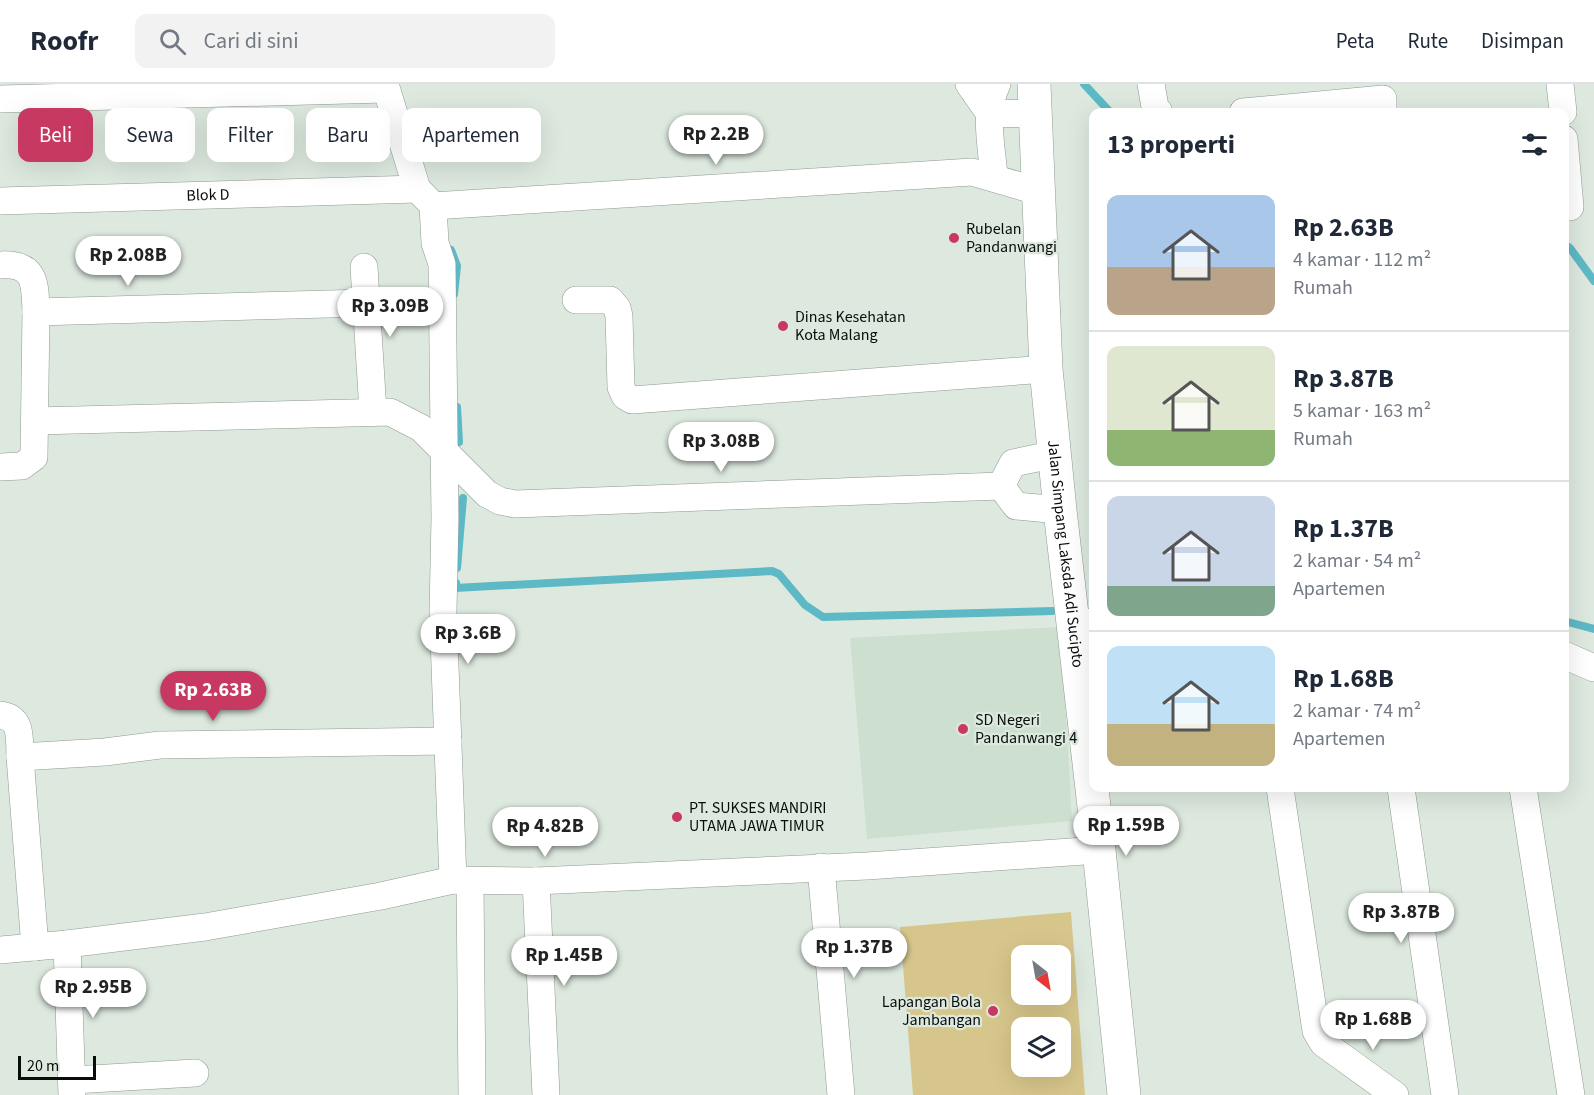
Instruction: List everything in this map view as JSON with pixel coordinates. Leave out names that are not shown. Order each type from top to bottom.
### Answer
[{"type":"street","points":[[1151,84],[1156,108]]},
{"type":"street","points":[[1560,84],[1563,108]]},
{"type":"street","points":[[0,99],[385,86],[425,197],[442,264],[445,518],[443,612],[448,741],[461,881],[472,1095]]},
{"type":"street","points":[[994,177],[987,94],[1035,98]]},
{"type":"street","name":"Jalan Simpang Laksda Adi Sucipto","points":[[1035,98],[1046,369],[1060,510],[1083,624],[1089,709]]},
{"type":"street","points":[[1320,108],[1382,99]]},
{"type":"street","name":"Blok D","points":[[0,201],[425,197],[972,172],[1037,191]]},
{"type":"street","points":[[1569,196],[1570,207]]},
{"type":"street","points":[[0,265],[15,264],[30,276],[35,285],[36,312],[34,457],[22,466],[0,467]]},
{"type":"street","points":[[364,267],[373,412]]},
{"type":"street","points":[[576,300],[610,300],[617,308],[621,387],[625,396],[632,400],[1046,369]]},
{"type":"street","points":[[36,312],[366,303]]},
{"type":"street","points":[[35,421],[390,412],[421,428],[487,494],[500,501],[515,504],[1001,486]]},
{"type":"street","points":[[1001,486],[1013,463],[1056,454]]},
{"type":"street","points":[[1001,486],[1016,506],[1060,510]]},
{"type":"street","points":[[1569,657],[1594,668]]},
{"type":"street","points":[[0,715],[9,717],[15,722],[18,730],[35,947]]},
{"type":"street","points":[[20,757],[105,752],[160,745],[448,741]]},
{"type":"street","name":"Jalan Simpang Laksda Adi Sucipto","points":[[1095,792],[1124,1095]]},
{"type":"street","points":[[1281,792],[1316,1031],[1323,1042],[1395,1095]]},
{"type":"street","points":[[1402,792],[1445,1095]]},
{"type":"street","points":[[1524,792],[1571,1095]]},
{"type":"street","points":[[0,950],[67,944],[228,923],[461,881],[536,881],[1099,850]]},
{"type":"street","points":[[821,867],[841,1095]]},
{"type":"street","points":[[536,881],[546,1095]]},
{"type":"street","points":[[67,944],[73,1088],[195,1073]]},
{"type":"shaded area","name":"SD Negeri Pandanwangi 4","points":[[1061,627],[1072,821],[867,839],[850,638]]},
{"type":"shaded area","name":"Lapangan Bola Jambangan","points":[[1071,912],[1085,1095],[913,1095],[900,927]]},
{"type":"waterway","points":[[1084,84],[1106,108]]},
{"type":"waterway","points":[[1569,247],[1594,281]]},
{"type":"waterway","points":[[451,250],[457,266],[454,294]]},
{"type":"waterway","points":[[457,407],[459,442]]},
{"type":"waterway","points":[[457,568],[463,498]]},
{"type":"waterway","points":[[456,583],[455,588],[772,571],[779,574],[805,605],[823,617],[1053,611]]},
{"type":"waterway","points":[[1569,622],[1594,629]]},
{"type":"place","name":"Rubelan Pandanwangi","points":[[954,238]]},
{"type":"place","name":"Dinas Kesehatan Kota Malang","points":[[783,326]]},
{"type":"place","name":"SD Negeri Pandanwangi 4","points":[[963,729]]},
{"type":"place","name":"PT. SUKSES MANDIRI UTAMA JAWA TIMUR","points":[[677,817]]},
{"type":"place","name":"Lapangan Bola Jambangan","points":[[993,1011]]}]
